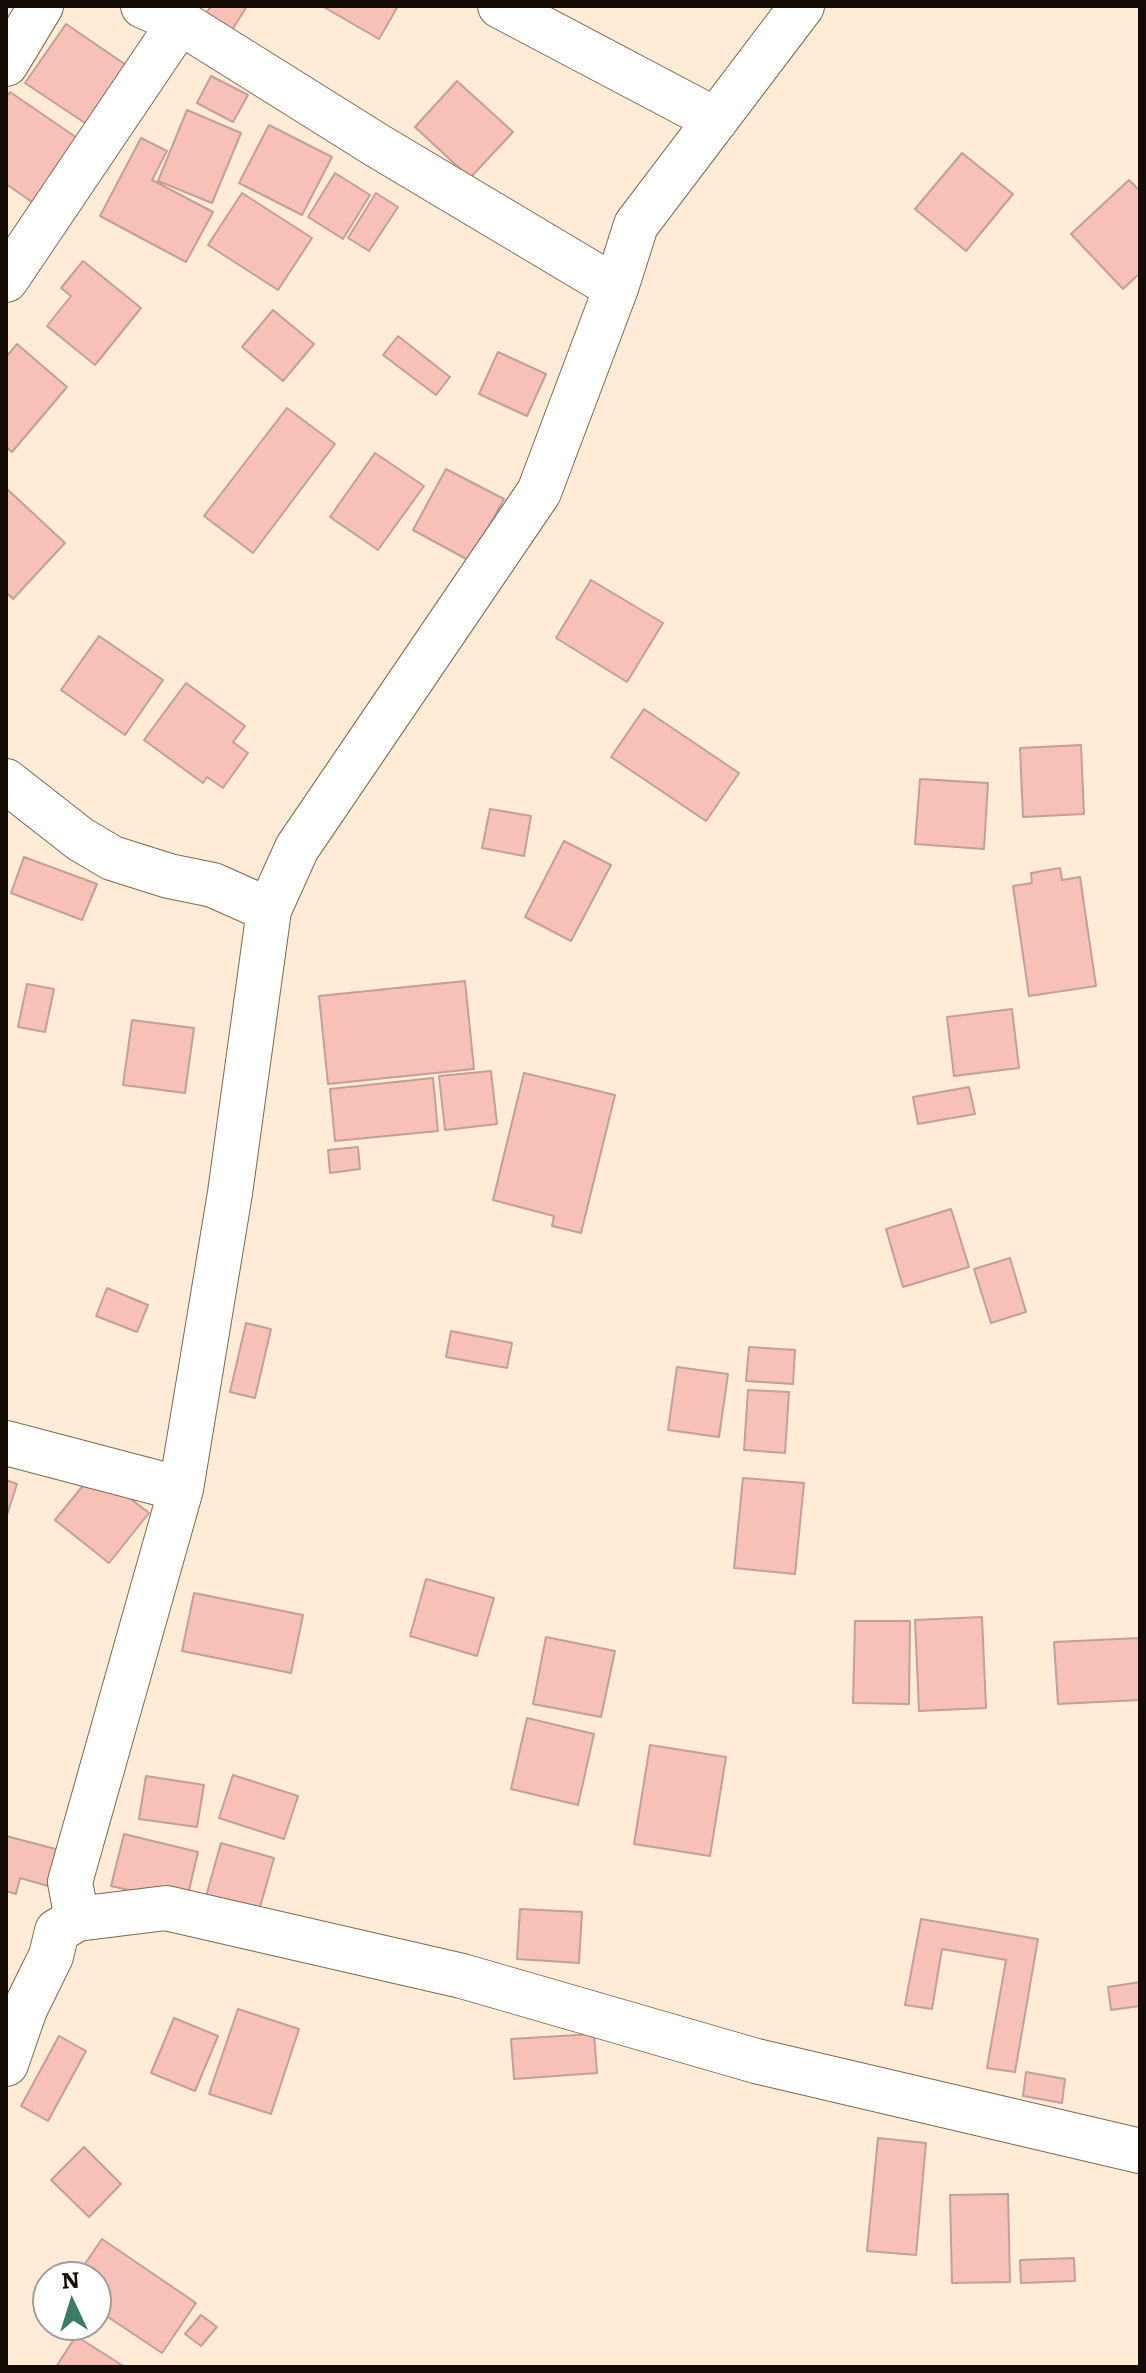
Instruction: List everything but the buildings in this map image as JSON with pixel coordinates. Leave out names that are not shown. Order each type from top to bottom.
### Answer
[{"type":"street","points":[[6,64],[41,6]]},
{"type":"street","points":[[500,6],[716,120]]},
{"type":"street","points":[[77,1919],[70,1882],[181,1489],[230,1193],[269,910],[297,848],[539,492],[616,288],[636,225],[802,6]]},
{"type":"street","points":[[6,280],[162,14],[616,288]]},
{"type":"street","points":[[6,781],[80,839],[112,858],[169,876],[213,885],[269,910]]},
{"type":"street","points":[[6,1443],[181,1489]]},
{"type":"street","points":[[6,2064],[25,2009],[51,1956],[57,1931],[77,1919],[166,1908],[462,1976],[756,2061],[1140,2151]]}]
